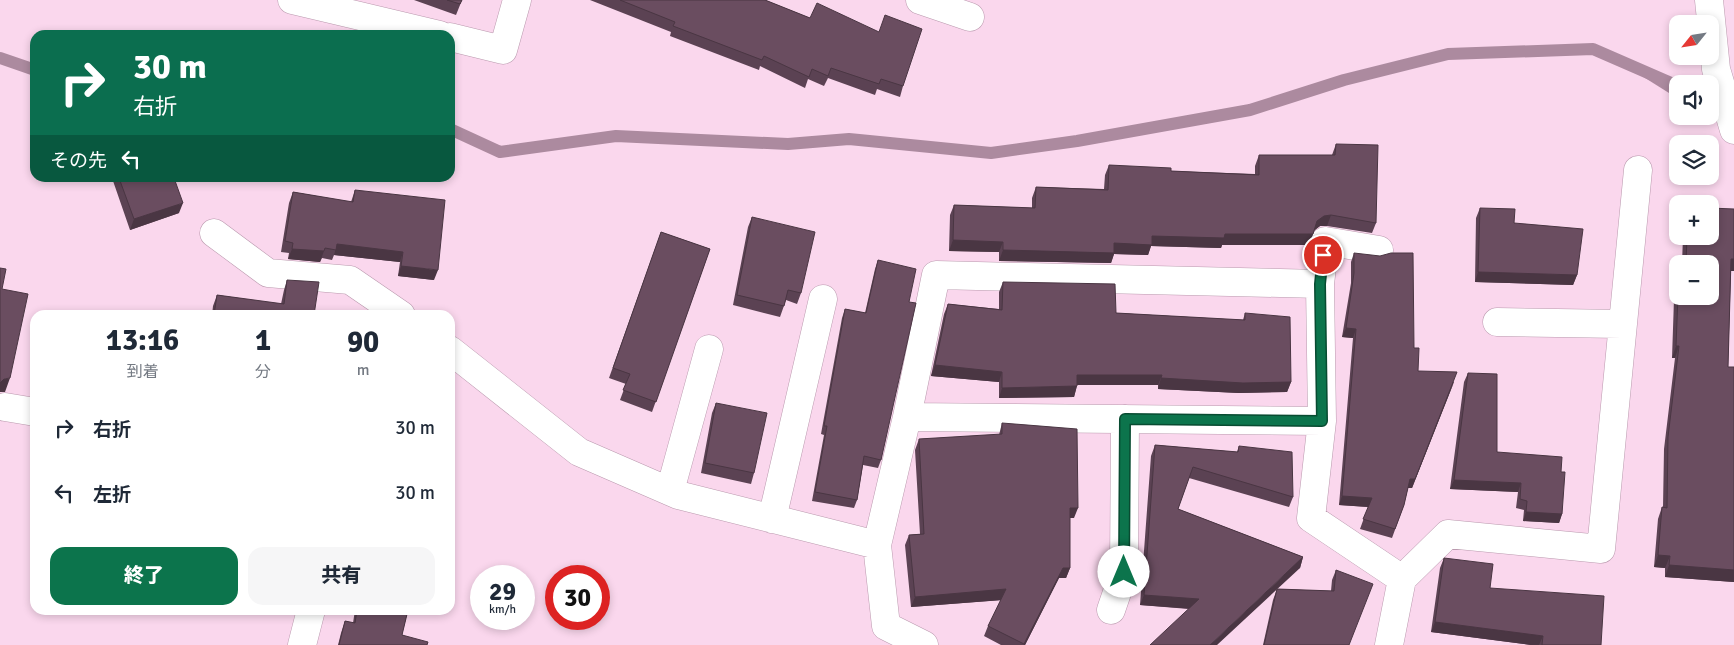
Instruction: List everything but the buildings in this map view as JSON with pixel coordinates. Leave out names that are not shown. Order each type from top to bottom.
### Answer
[{"type":"street","points":[[292,0],[419,30]]},
{"type":"street","points":[[455,38],[504,50],[517,0]]},
{"type":"street","points":[[920,0],[970,18]]},
{"type":"street","points":[[1709,0],[1716,69],[1734,130]]},
{"type":"street","points":[[1389,645],[1402,579],[1448,534],[1601,549],[1638,170]]},
{"type":"street","points":[[214,233],[268,273],[350,280],[389,310]]},
{"type":"street","points":[[1380,250],[1325,241],[1320,284],[1322,421],[1311,518],[1402,579]]},
{"type":"street","points":[[924,645],[886,626],[877,544],[907,417],[936,276],[1320,284]]},
{"type":"street","points":[[772,519],[824,299]]},
{"type":"street","points":[[1497,322],[1622,324]]},
{"type":"street","points":[[670,491],[709,349]]},
{"type":"street","points":[[455,354],[579,452],[670,491],[772,519],[877,544]]},
{"type":"street","points":[[5,407],[30,411]]},
{"type":"street","points":[[907,417],[1322,421]]},
{"type":"street","points":[[1111,610],[1124,572],[1125,419]]},
{"type":"street","points":[[302,645],[310,615]]},
{"type":"shaded area","points":[[1618,61],[1669,83],[1669,93]]},
{"type":"waterway","points":[[455,131],[500,152],[616,136],[788,144],[849,139],[991,153],[1077,141],[1250,110],[1344,80],[1448,54],[1593,49],[1669,82]]},
{"type":"waterway","points":[[0,58],[30,68]]},
{"type":"route","points":[[1124,572],[1125,419],[1322,421],[1320,284],[1323,255]]}]
